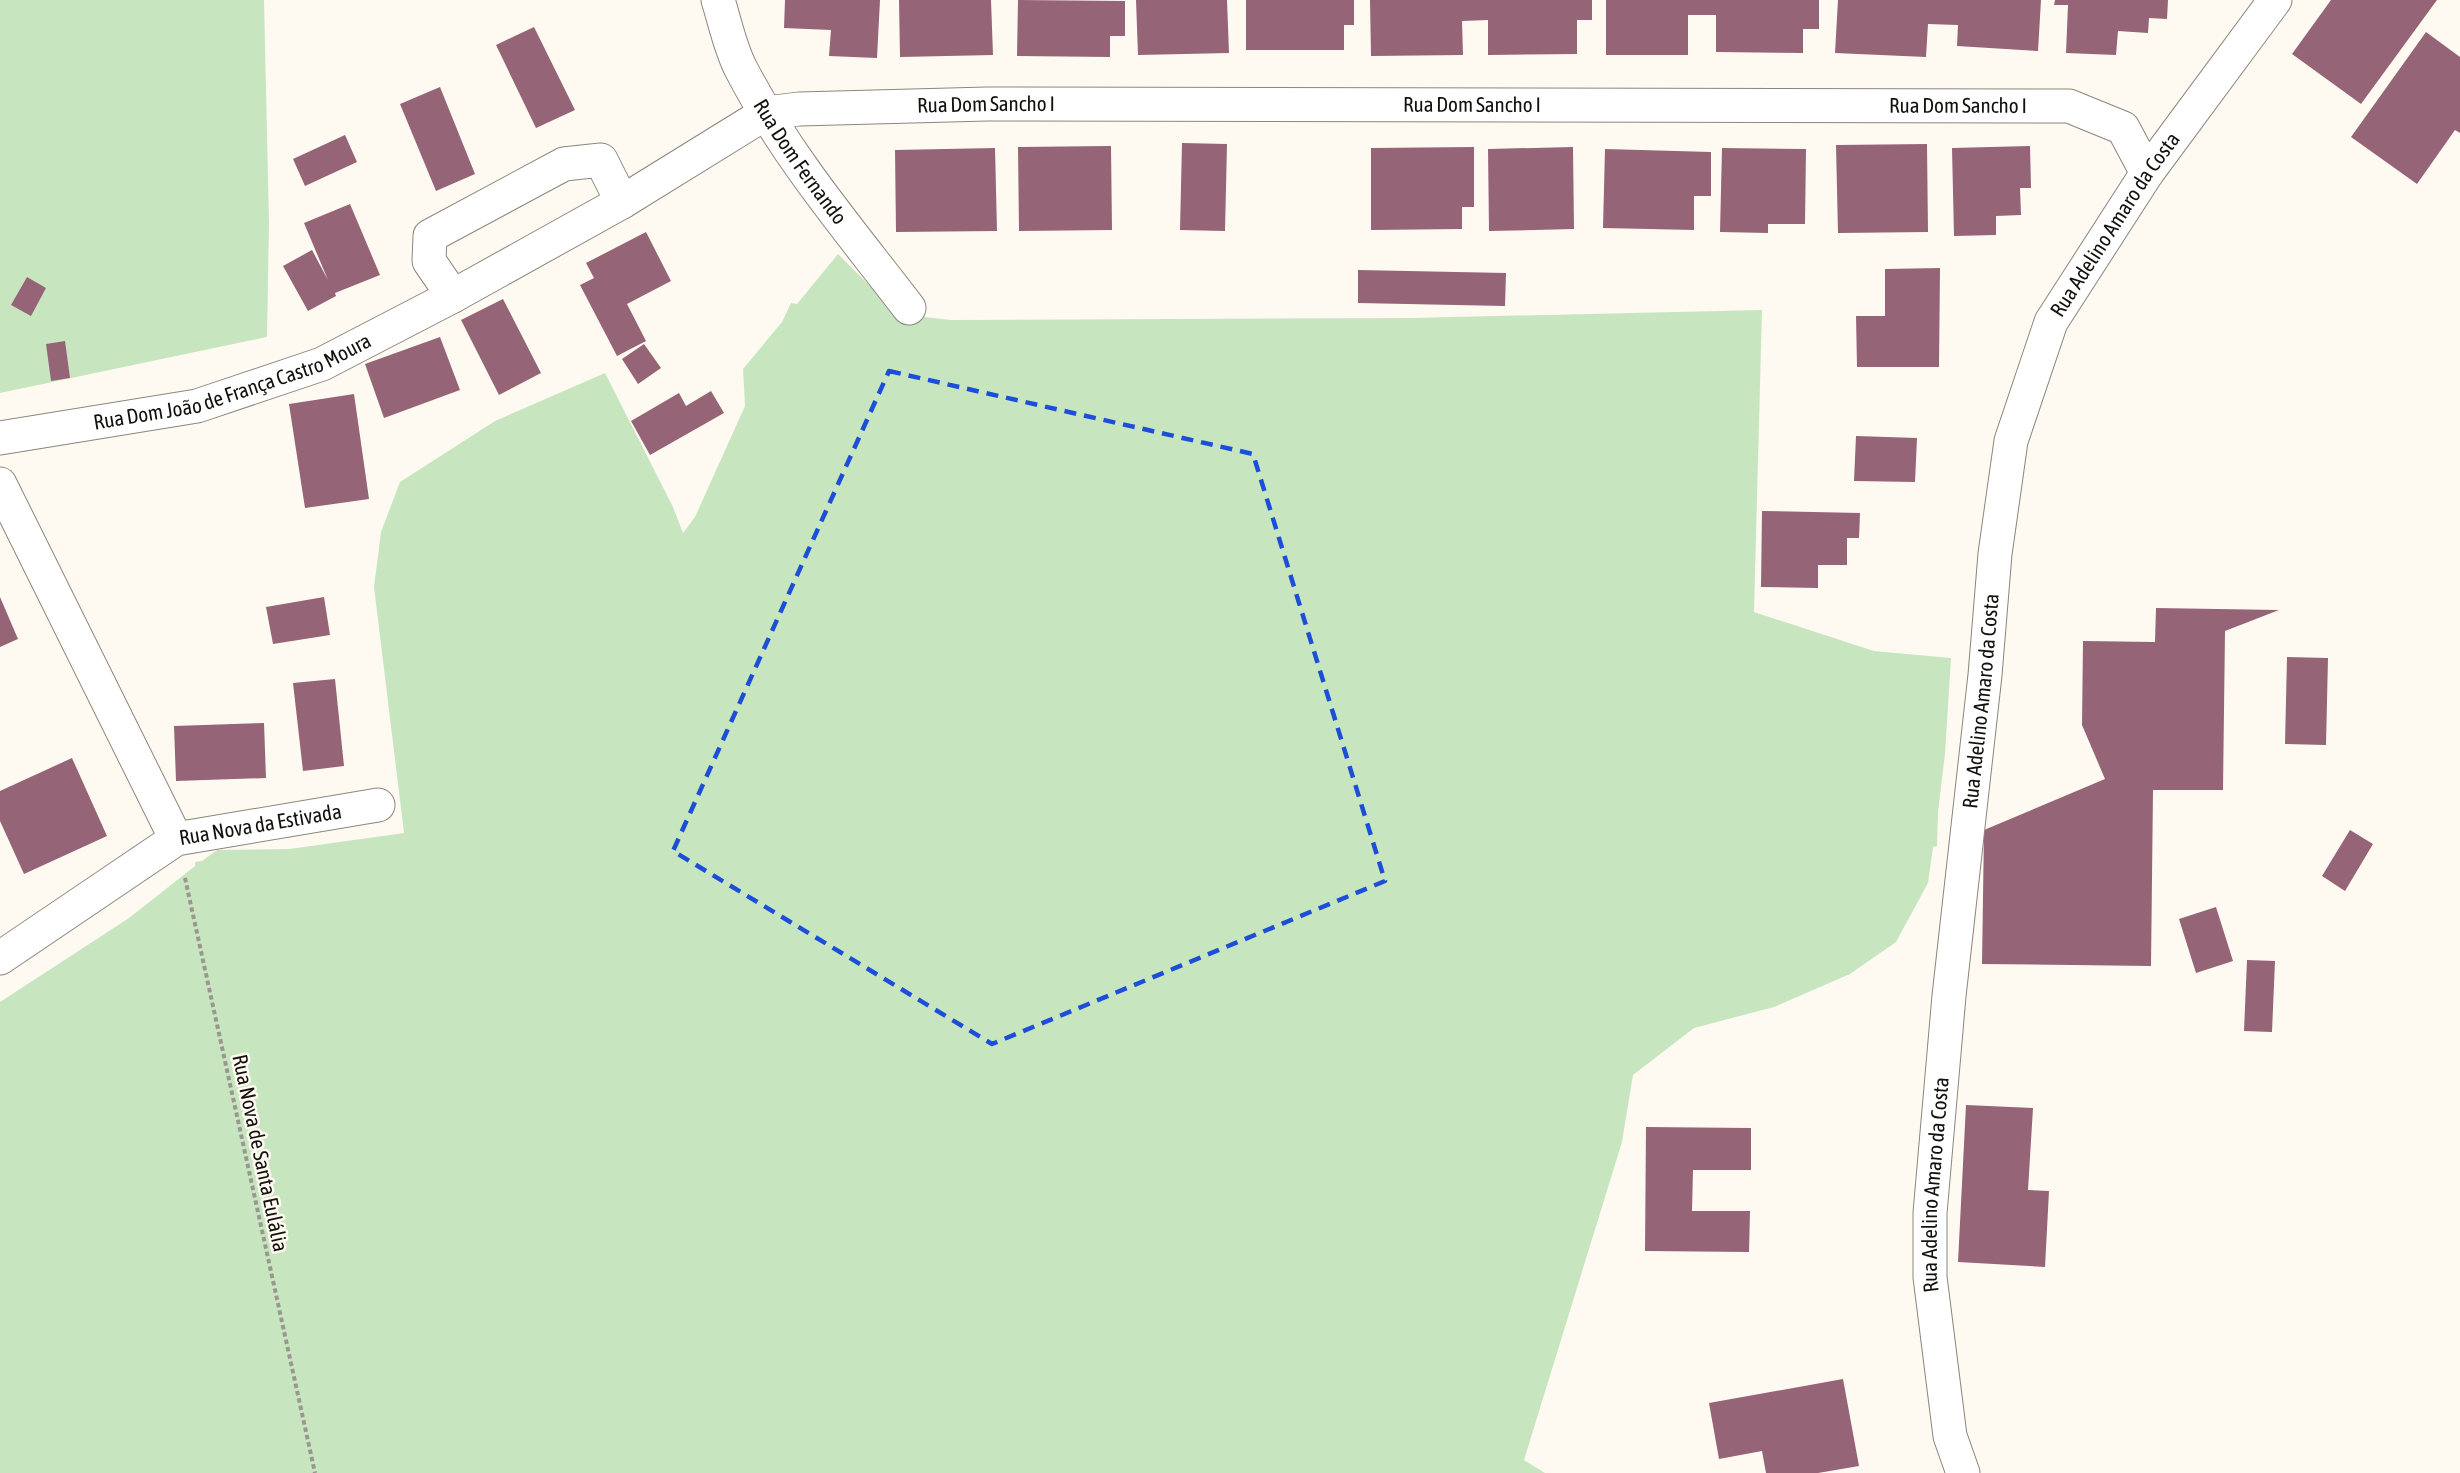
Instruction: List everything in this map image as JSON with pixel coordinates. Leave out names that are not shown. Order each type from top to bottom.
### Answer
[{"type":"street","name":"Rua Dom Fernando","points":[[718,0],[740,67],[766,113],[790,151],[909,309]]},
{"type":"street","name":"Rua Adelino Amaro da Costa","points":[[1963,1473],[1950,1436],[1930,1277],[1930,1213],[1948,996],[1985,675],[1995,554],[2011,441],[2051,322],[2147,173],[2275,0]]},
{"type":"street","name":"Rua Dom Sancho I","points":[[766,113],[799,109],[987,104],[2069,106],[2123,128],[2147,173]]},
{"type":"street","name":"Rua Dom João de França Castro Moura","points":[[0,438],[197,406],[322,364],[453,296],[622,202],[766,113]]},
{"type":"street","points":[[453,296],[429,261],[430,236],[564,164],[601,160],[622,202]]},
{"type":"street","points":[[0,484],[176,839]]},
{"type":"street","name":"Rua Nova da Estivada","points":[[0,958],[176,839],[378,805]]},
{"type":"path","name":"Rua Nova de Santa Eulália","points":[[176,839],[315,1473]]},
{"type":"highlighted area","points":[[889,371],[1253,454],[1385,881],[992,1044],[673,851]]},
{"type":"green space","points":[[0,0],[264,0],[269,223],[267,337],[0,393]]},
{"type":"green space","points":[[838,254],[898,314],[951,320],[1410,318],[1762,310],[1754,612],[1874,651],[1951,658],[1937,846],[1933,847],[1928,883],[1896,942],[1850,974],[1774,1007],[1694,1028],[1633,1075],[1622,1142],[1524,1460],[1545,1473],[0,1473],[0,1002],[129,918],[195,866],[195,862],[202,861],[217,850],[289,849],[404,833],[374,587],[381,532],[400,482],[495,421],[605,373],[673,507],[683,533],[695,517],[745,406],[743,369],[782,322],[791,303],[797,304]]},
{"type":"building","points":[[785,0],[880,0],[877,58],[829,56],[831,30],[784,28]]},
{"type":"building","points":[[899,0],[991,0],[993,55],[900,57]]},
{"type":"building","points":[[1018,0],[1125,1],[1125,36],[1110,36],[1110,57],[1017,56]]},
{"type":"building","points":[[1136,0],[1227,0],[1229,53],[1138,55]]},
{"type":"building","points":[[1246,0],[1354,0],[1354,25],[1344,25],[1344,50],[1246,50]]},
{"type":"building","points":[[1370,0],[1592,0],[1592,20],[1577,20],[1577,54],[1488,55],[1488,20],[1462,21],[1463,55],[1371,56]]},
{"type":"building","points":[[1606,0],[1819,0],[1819,29],[1803,29],[1803,53],[1716,52],[1716,15],[1688,15],[1688,55],[1606,55]]},
{"type":"building","points":[[1838,0],[2041,0],[2038,51],[1957,46],[1958,25],[1928,24],[1926,57],[1835,53]]},
{"type":"building","points":[[2055,0],[2168,0],[2167,19],[2149,18],[2148,33],[2118,31],[2116,55],[2066,53],[2068,5],[2054,5]]},
{"type":"building","points":[[2331,0],[2437,0],[2361,104],[2292,54]]},
{"type":"building","points":[[534,27],[575,110],[536,128],[496,45]]},
{"type":"building","points":[[2426,32],[2460,57],[2460,133],[2455,130],[2417,184],[2351,137]]},
{"type":"building","points":[[440,87],[475,174],[436,191],[400,104]]},
{"type":"building","points":[[345,135],[357,162],[305,186],[293,159]]},
{"type":"building","points":[[1182,143],[1227,144],[1225,231],[1180,230]]},
{"type":"building","points":[[1927,144],[1928,232],[1838,233],[1836,145]]},
{"type":"building","points":[[1111,146],[1112,230],[1019,231],[1018,147]]},
{"type":"building","points":[[2030,146],[2031,188],[2020,188],[2021,215],[1996,216],[1996,235],[1954,236],[1952,148]]},
{"type":"building","points":[[1474,147],[1474,207],[1462,207],[1462,229],[1371,230],[1371,148]]},
{"type":"building","points":[[1573,147],[1574,229],[1489,231],[1488,149]]},
{"type":"building","points":[[995,148],[997,231],[896,232],[895,150]]},
{"type":"building","points":[[1722,148],[1806,149],[1805,224],[1768,224],[1768,233],[1720,232]]},
{"type":"building","points":[[1605,149],[1711,152],[1711,196],[1694,196],[1694,230],[1603,228]]},
{"type":"building","points":[[350,204],[380,275],[335,293],[336,296],[308,311],[283,266],[312,250],[328,280],[304,223]]},
{"type":"building","points":[[646,232],[671,281],[627,304],[646,341],[617,356],[580,285],[594,278],[586,263]]},
{"type":"building","points":[[1940,268],[1939,367],[1857,367],[1856,316],[1885,316],[1885,269]]},
{"type":"building","points":[[1358,270],[1506,273],[1505,306],[1358,303]]},
{"type":"building","points":[[27,277],[46,288],[31,316],[11,305]]},
{"type":"building","points":[[503,299],[541,373],[499,395],[461,320]]},
{"type":"building","points":[[440,337],[460,390],[384,418],[365,364]]},
{"type":"building","points":[[65,341],[70,378],[51,381],[46,344]]},
{"type":"building","points":[[644,344],[661,368],[638,384],[622,359]]},
{"type":"building","points":[[711,391],[724,413],[650,455],[631,421],[679,393],[686,406]]},
{"type":"building","points":[[354,394],[369,499],[305,508],[289,404]]},
{"type":"building","points":[[1856,436],[1917,438],[1915,482],[1854,481]]},
{"type":"building","points":[[1762,511],[1860,513],[1859,538],[1847,538],[1847,565],[1818,565],[1818,588],[1761,587]]},
{"type":"building","points":[[0,597],[18,639],[0,647]]},
{"type":"building","points":[[324,597],[330,635],[273,644],[266,607]]},
{"type":"building","points":[[2156,608],[2279,610],[2225,631],[2223,790],[2153,790],[2151,966],[1982,964],[1984,830],[2105,779],[2082,725],[2083,641],[2155,642]]},
{"type":"building","points":[[2287,657],[2328,658],[2326,745],[2285,744]]},
{"type":"building","points":[[335,679],[344,766],[303,771],[293,683]]},
{"type":"building","points":[[264,723],[266,778],[176,781],[174,726]]},
{"type":"building","points":[[72,758],[107,836],[24,874],[0,821],[0,791]]},
{"type":"building","points":[[2350,830],[2373,844],[2345,891],[2322,876]]},
{"type":"building","points":[[2216,907],[2233,961],[2196,973],[2179,919]]},
{"type":"building","points":[[2247,960],[2275,961],[2272,1032],[2244,1031]]},
{"type":"building","points":[[1966,1105],[2033,1108],[2028,1190],[2049,1191],[2045,1267],[1958,1262]]},
{"type":"building","points":[[1646,1127],[1751,1128],[1751,1170],[1693,1170],[1692,1211],[1750,1211],[1749,1252],[1645,1251]]},
{"type":"building","points":[[1843,1379],[1859,1466],[1818,1473],[1766,1473],[1762,1451],[1719,1459],[1709,1403]]}]
